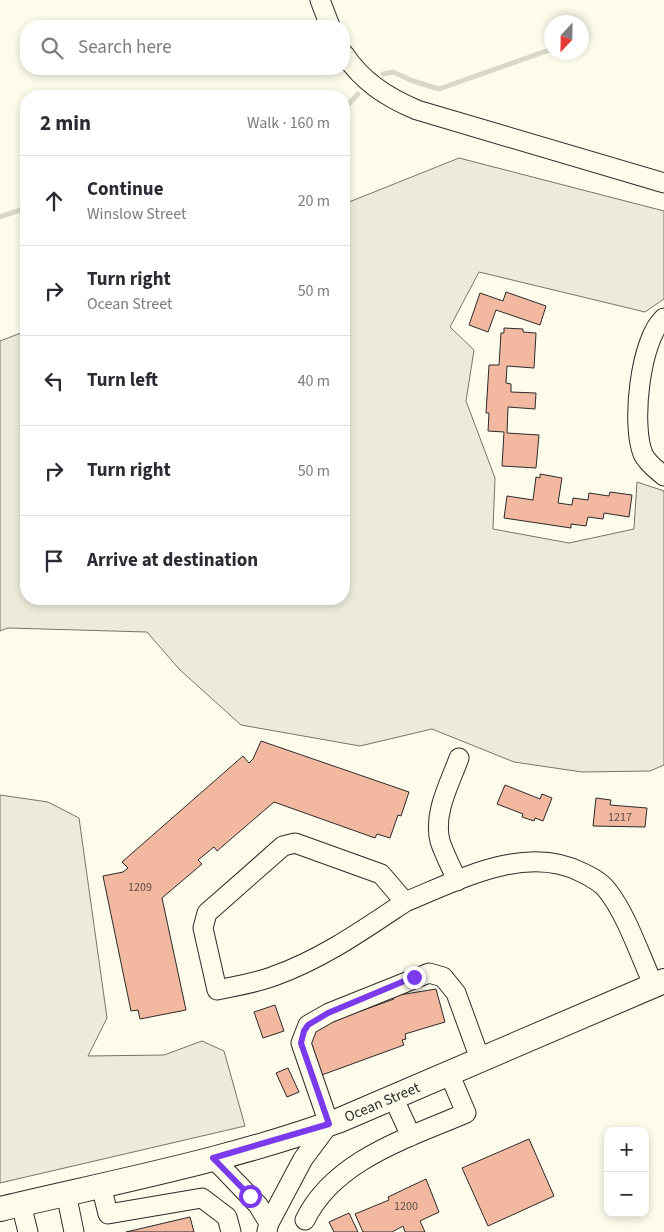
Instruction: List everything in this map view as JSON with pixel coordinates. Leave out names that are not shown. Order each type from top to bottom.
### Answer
[{"type":"main road","name":"Ocean Street","points":[[10,1206],[290,1138],[329,1124],[659,983]]},
{"type":"street","points":[[320,0],[328,20]]},
{"type":"street","points":[[350,62],[363,78],[402,104],[462,124],[664,183]]},
{"type":"street","points":[[664,318],[659,323],[646,353],[637,410],[638,436],[644,455],[664,476]]},
{"type":"street","points":[[457,880],[440,840],[438,824],[440,809],[460,758]]},
{"type":"street","points":[[405,902],[381,874],[368,868],[295,843],[283,846],[207,913],[203,928],[217,990],[272,977],[301,965],[336,947],[405,902],[476,873],[524,862],[549,862],[573,868],[606,888],[616,902],[659,983]]},
{"type":"street","points":[[268,1227],[303,1159],[329,1124],[301,1043],[308,1025],[328,1013],[428,973],[443,977],[456,993],[480,1059]]},
{"type":"street","points":[[305,1220],[314,1202],[346,1172],[374,1154],[466,1113],[449,1073]]},
{"type":"street","points":[[393,1097],[411,1136]]},
{"type":"street","points":[[213,1158],[258,1204],[268,1227]]},
{"type":"street","points":[[101,1185],[108,1214],[202,1198],[227,1217],[231,1232]]},
{"type":"street","points":[[66,1193],[74,1232]]},
{"type":"street","points":[[10,1206],[28,1232]]},
{"type":"shaded area","points":[[459,158],[664,211],[664,299],[645,312],[479,272],[450,327],[474,350],[466,401],[495,478],[493,529],[569,543],[634,529],[637,482],[664,491],[664,765],[650,771],[582,772],[514,762],[432,729],[360,746],[241,725],[179,669],[147,632],[8,628],[0,631],[0,341],[20,333],[20,605],[350,605],[350,202]]},
{"type":"shaded area","points":[[0,795],[48,802],[79,818],[107,1018],[88,1056],[164,1055],[202,1041],[224,1051],[245,1126],[0,1183]]},
{"type":"building","points":[[506,292],[546,306],[540,325],[496,310],[488,332],[469,325],[480,293],[503,301]]},
{"type":"building","points":[[504,328],[523,329],[523,332],[536,333],[534,368],[507,366],[506,383],[511,384],[511,392],[536,393],[535,409],[508,407],[507,433],[539,435],[536,468],[502,466],[504,432],[488,431],[489,413],[486,413],[489,365],[499,365],[501,333],[504,333]]},
{"type":"building","points":[[540,474],[562,478],[558,503],[572,505],[573,498],[588,500],[589,493],[609,496],[610,492],[632,495],[629,517],[604,513],[603,519],[588,517],[586,526],[571,524],[571,528],[504,518],[507,496],[533,500],[536,477],[540,478]]},
{"type":"building","points":[[261,741],[409,792],[401,816],[398,815],[390,838],[377,834],[375,838],[274,802],[217,851],[214,847],[198,860],[202,864],[162,898],[186,1010],[140,1019],[138,1010],[131,1011],[103,876],[123,872],[128,868],[122,862],[243,756],[249,763],[253,759]]},
{"type":"building","points":[[505,785],[540,799],[542,794],[552,798],[543,821],[535,818],[534,821],[522,817],[523,814],[497,804]]},
{"type":"building","points":[[596,798],[611,800],[610,805],[647,808],[645,827],[593,826]]},
{"type":"building","points":[[436,989],[445,1022],[405,1034],[406,1039],[402,1040],[404,1045],[319,1076],[310,1038],[319,1026],[394,999],[393,996]]},
{"type":"building","points":[[275,1005],[284,1031],[263,1038],[254,1012]]},
{"type":"building","points":[[288,1068],[299,1092],[287,1097],[276,1073]]},
{"type":"building","points":[[529,1139],[554,1196],[488,1226],[462,1168]]},
{"type":"building","points":[[426,1179],[439,1212],[420,1221],[425,1232],[405,1232],[403,1226],[392,1232],[363,1232],[355,1214],[389,1200],[388,1197]]},
{"type":"building","points":[[349,1213],[358,1232],[334,1232],[329,1222]]},
{"type":"building","points":[[190,1217],[194,1232],[126,1232]]},
{"type":"waterway","points":[[383,74],[393,72],[413,81],[439,89],[544,52]]},
{"type":"waterway","points":[[350,103],[358,94]]},
{"type":"waterway","points":[[0,217],[20,210]]},
{"type":"route","points":[[250,1196],[213,1158],[249,1150],[329,1124],[313,1083],[301,1043],[304,1031],[308,1025],[328,1013],[414,977]]}]
